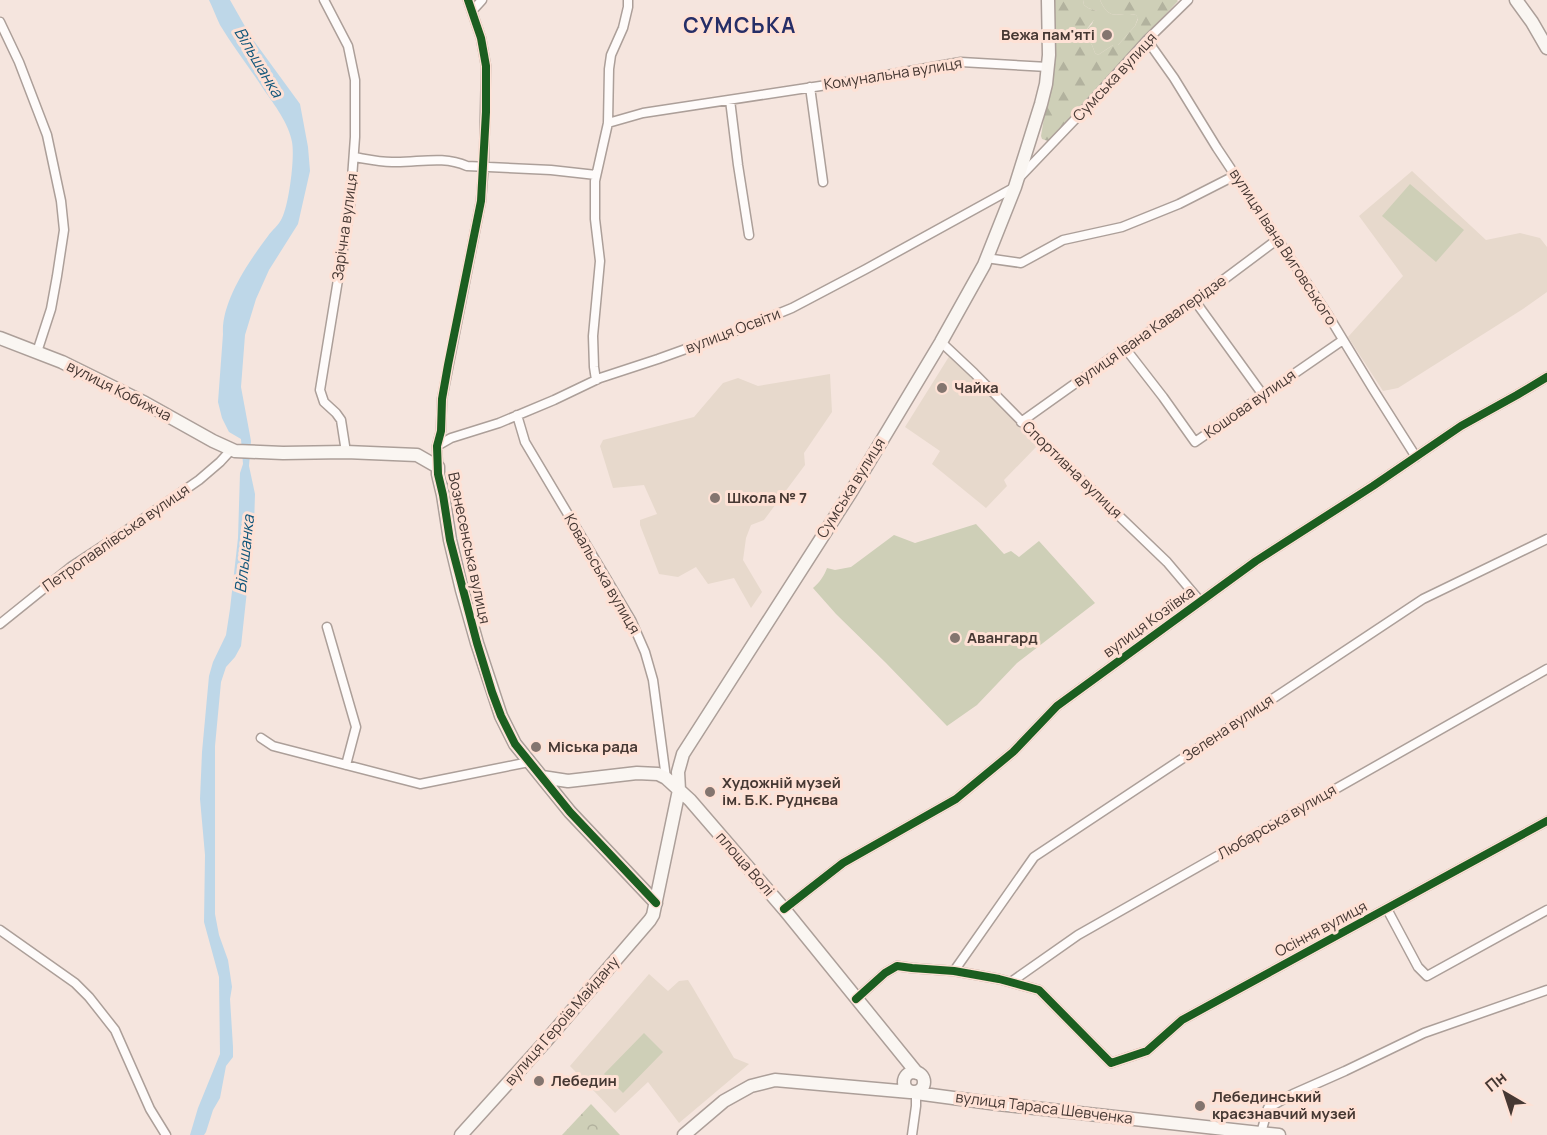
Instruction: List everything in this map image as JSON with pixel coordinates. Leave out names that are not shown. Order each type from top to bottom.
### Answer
[{"type":"main road","name":"Сумська вулиця","points":[[679,790],[678,772],[683,754],[851,492],[941,342],[986,258],[1016,184],[1041,104],[1048,67],[1048,0]]},
{"type":"main road","points":[[1516,0],[1532,21],[1547,48]]},
{"type":"main road","name":"вулиця Кобижча","points":[[0,338],[62,362],[145,403],[233,451]]},
{"type":"main road","points":[[233,451],[417,455],[438,467]]},
{"type":"main road","name":"Вознесенська вулиця","points":[[438,467],[450,540],[477,643],[501,716],[515,744],[570,812],[656,903]]},
{"type":"main road","points":[[542,777],[568,781],[637,773],[658,774],[666,778]]},
{"type":"main road","name":"площа Волі","points":[[666,778],[690,800],[784,909],[905,1058],[913,1077],[938,1096]]},
{"type":"main road","points":[[656,903],[679,790]]},
{"type":"main road","name":"вулиця Героїв Майдану","points":[[461,1135],[650,920],[656,903]]},
{"type":"main road","points":[[890,1091],[913,1077],[922,1089],[913,1093]]},
{"type":"main road","name":"площа Волі","points":[[913,1077],[904,1086],[913,1093]]},
{"type":"main road","name":"вулиця Тараса Шевченка","points":[[684,1135],[724,1101],[751,1086],[775,1080],[913,1093],[1186,1129],[1279,1135]]},
{"type":"street","name":"Зарічна вулиця","points":[[324,0],[348,46],[355,80],[355,137],[350,206],[320,390],[324,402],[341,420],[346,452]]},
{"type":"street","name":"Вознесенська вулиця","points":[[438,467],[442,399],[480,201],[483,167],[486,66],[481,38],[468,0]]},
{"type":"street","points":[[472,11],[482,0]]},
{"type":"street","points":[[596,380],[593,336],[600,261],[595,181],[608,123],[611,55],[623,28],[628,0]]},
{"type":"street","name":"Сумська вулиця","points":[[1016,184],[1147,40],[1188,0]]},
{"type":"street","points":[[0,22],[47,135],[61,201],[64,230],[57,276],[51,309],[37,352]]},
{"type":"street","name":"вулиця Івана Виговського","points":[[1147,40],[1329,315],[1416,457]]},
{"type":"street","name":"Комунальна вулиця","points":[[608,123],[643,113],[961,62],[1048,67]]},
{"type":"street","name":"Комунальна вулиця","points":[[810,87],[823,182]]},
{"type":"street","points":[[730,100],[749,235]]},
{"type":"street","points":[[354,157],[392,162],[455,161],[467,166],[551,170],[596,175]]},
{"type":"street","points":[[986,258],[1022,263],[1063,240],[1122,227],[1179,204],[1236,175]]},
{"type":"street","name":"вулиця Освіти","points":[[438,446],[451,438],[499,423],[596,380],[733,332],[792,308],[876,264],[1016,184]]},
{"type":"street","name":"вулиця Івана Кавалерідзе","points":[[1021,422],[1125,348],[1195,302],[1278,239]]},
{"type":"street","points":[[1195,302],[1263,395]]},
{"type":"street","name":"Кошова вулиця","points":[[1125,348],[1195,442],[1343,340]]},
{"type":"street","name":"Спортивна вулиця","points":[[941,342],[1167,562],[1200,601]]},
{"type":"street","name":"вулиця Козіївка","points":[[784,909],[843,864],[956,799],[1013,752],[1057,706],[1256,561],[1461,426],[1547,377]]},
{"type":"street","name":"Ковальська вулиця","points":[[517,415],[525,442],[631,620],[645,652],[653,680],[666,778]]},
{"type":"street","name":"Петропавлівська вулиця","points":[[0,624],[72,566],[199,480],[233,451]]},
{"type":"street","name":"Зелена вулиця","points":[[954,971],[1034,857],[1423,598],[1547,539]]},
{"type":"street","points":[[327,627],[356,727],[346,765]]},
{"type":"street","name":"Любарська вулиця","points":[[1011,982],[1077,935],[1547,669]]},
{"type":"street","points":[[261,738],[273,746],[420,784],[529,762]]},
{"type":"street","name":"Осіння вулиця","points":[[1011,982],[1040,990],[1111,1063],[1148,1051],[1182,1020],[1547,821]]},
{"type":"street","points":[[1387,909],[1418,967],[1427,976],[1547,910]]},
{"type":"street","points":[[0,930],[75,983],[107,1018],[115,1030],[150,1108],[166,1135]]},
{"type":"street","points":[[856,999],[885,973],[897,966],[954,971],[1011,982]]},
{"type":"street","points":[[1261,1133],[1269,1108],[1293,1094],[1424,1033],[1547,990]]},
{"type":"street","points":[[912,1135],[916,1106],[913,1093]]},
{"type":"shaded area","points":[[1412,171],[1486,240],[1520,233],[1540,238],[1547,247],[1547,292],[1398,388],[1383,391],[1348,337],[1403,276],[1359,216]]},
{"type":"shaded area","points":[[950,355],[1038,445],[1004,480],[1007,486],[986,508],[932,464],[940,451],[905,427]]},
{"type":"shaded area","name":"Школа № 7","points":[[830,374],[832,412],[804,453],[805,465],[764,520],[751,525],[746,538],[743,560],[762,592],[751,608],[734,578],[708,584],[696,567],[678,577],[659,574],[640,525],[640,520],[657,514],[644,485],[613,488],[600,446],[603,440],[694,417],[723,383],[738,378],[758,386]]},
{"type":"shaded area","points":[[649,974],[668,991],[679,981],[688,980],[734,1058],[749,1064],[679,1123],[648,1082],[615,1113],[570,1066]]},
{"type":"green space","points":[[1052,0],[1083,0],[1084,5],[1097,11],[1097,16],[1085,34],[1098,55],[1113,45],[1118,45],[1135,26],[1138,19],[1136,15],[1111,14],[1100,0],[1178,1],[1048,141],[1042,139],[1041,136],[1053,63]]},
{"type":"green space","points":[[1083,0],[1100,0],[1111,14],[1136,15],[1138,18],[1135,26],[1118,45],[1113,45],[1098,55],[1085,35],[1097,11],[1084,5]]},
{"type":"green space","points":[[1410,184],[1464,230],[1436,262],[1382,216]]},
{"type":"green space","name":"Авангард","points":[[976,524],[1004,554],[1011,551],[1019,557],[1039,541],[1095,603],[1017,663],[977,705],[947,726],[813,588],[822,579],[827,568],[835,570],[851,567],[894,535],[915,543]]},
{"type":"green space","points":[[644,1033],[663,1052],[623,1093],[604,1074]]},
{"type":"green space","points":[[591,1104],[620,1135],[562,1135]]},
{"type":"water","name":"Вільшанка","points":[[209,0],[230,0],[251,37],[300,104],[310,171],[298,224],[269,270],[256,299],[245,335],[241,387],[251,441],[249,466],[255,494],[254,526],[241,646],[226,667],[221,682],[215,746],[215,914],[219,935],[228,960],[232,987],[230,999],[233,1057],[226,1066],[220,1098],[213,1110],[206,1132],[204,1135],[190,1135],[198,1108],[220,1054],[219,977],[204,922],[205,855],[200,799],[209,676],[226,635],[238,538],[240,473],[243,464],[241,439],[229,432],[218,402],[224,322],[231,296],[238,282],[285,211],[293,158],[292,142],[284,121],[220,25]]},
{"type":"cycle path","points":[[468,0],[481,38],[486,66],[486,112],[481,201],[448,365],[442,399],[441,431],[437,446],[438,474],[450,540],[492,692],[515,744],[570,812],[656,903]]},
{"type":"cycle path","points":[[784,909],[843,863],[956,799],[1013,752],[1057,706],[1256,561],[1461,426],[1547,377]]},
{"type":"cycle path","points":[[856,999],[885,973],[897,966],[954,971],[999,979],[1039,990],[1111,1063],[1147,1051],[1182,1020],[1547,821]]},
{"type":"place","name":"Вежа пам'яті","points":[[1107,35]]},
{"type":"place","name":"Чайка","points":[[942,388]]},
{"type":"place","name":"Школа № 7","points":[[715,498]]},
{"type":"place","name":"Авангард","points":[[955,638]]},
{"type":"place","name":"Міська рада","points":[[536,747]]},
{"type":"place","name":"Художній музей ім. Б.К. Руднєва","points":[[710,792]]},
{"type":"place","name":"Лебедин","points":[[539,1081]]},
{"type":"place","name":"Лебединський краєзнавчий музей","points":[[1200,1106]]},
{"type":"district","name":"СУМСЬКА","points":[[740,26]]}]
